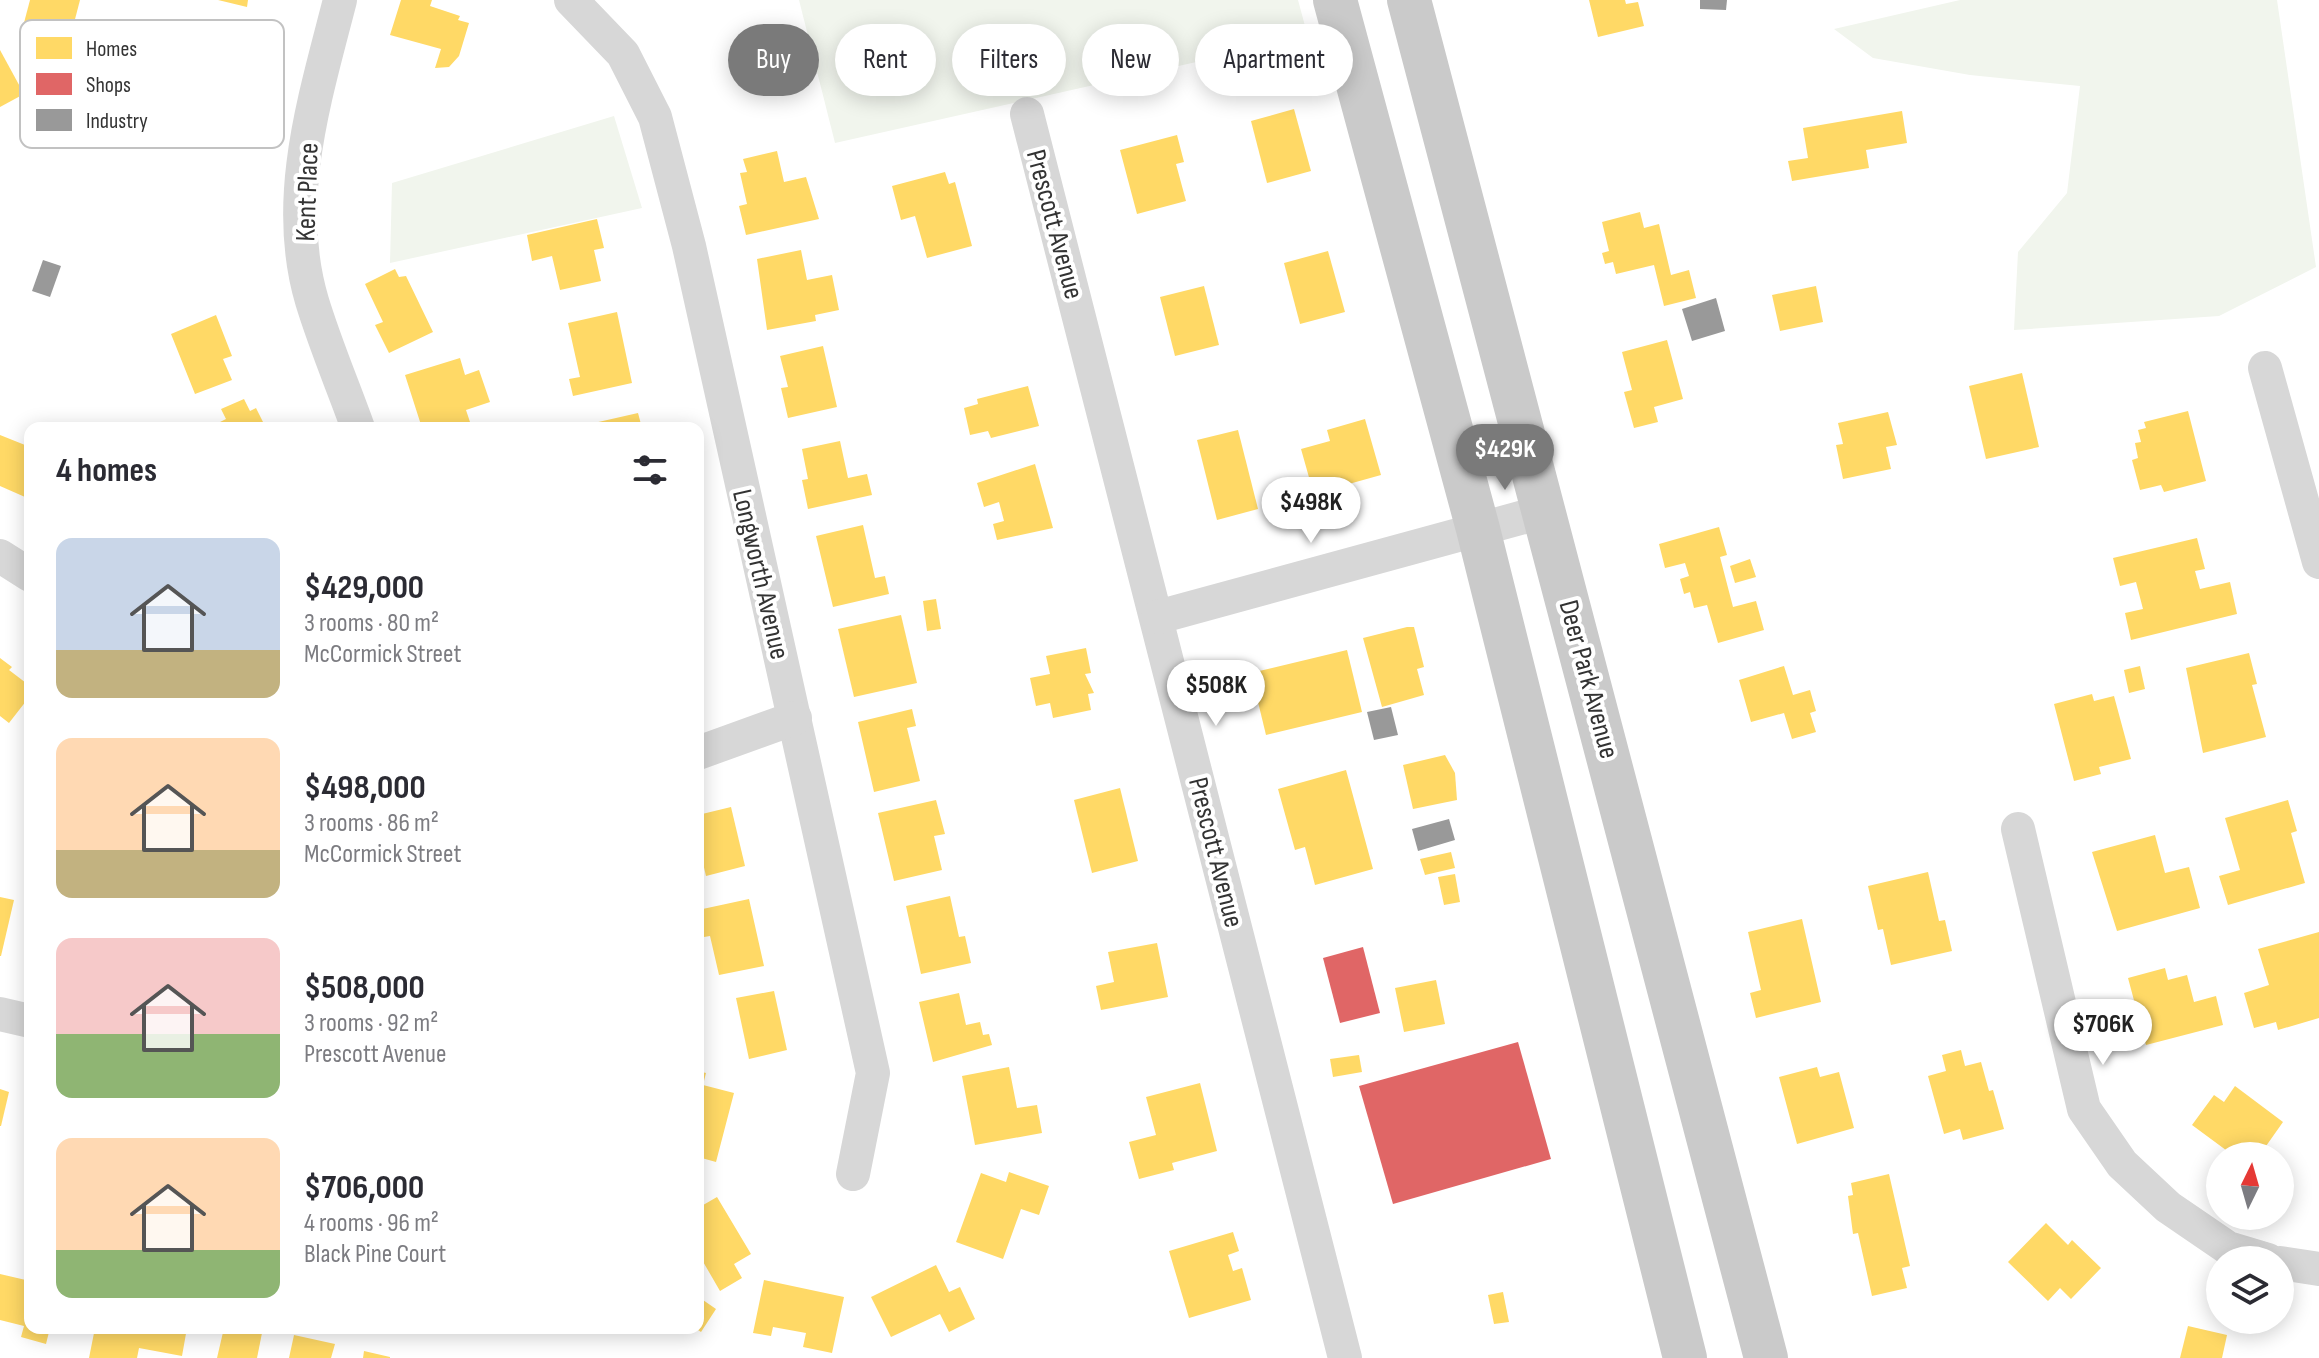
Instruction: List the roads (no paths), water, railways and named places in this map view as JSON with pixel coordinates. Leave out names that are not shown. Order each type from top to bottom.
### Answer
[{"type":"main road","points":[[1335,0],[1478,529],[1685,1358]]},
{"type":"main road","name":"Deer Park Avenue","points":[[1409,0],[1546,511],[1766,1358]]},
{"type":"street","name":"Kent Place","points":[[340,0],[303,155],[300,224],[311,298],[356,422]]},
{"type":"street","name":"Longworth Avenue","points":[[571,0],[623,54],[655,117],[689,246],[873,1073],[853,1174]]},
{"type":"street","name":"Prescott Avenue","points":[[1027,114],[1345,1358]]},
{"type":"street","points":[[2265,368],[2317,549]]},
{"type":"street","points":[[1158,617],[1546,511]]},
{"type":"street","points":[[0,556],[24,571]]},
{"type":"street","points":[[704,751],[795,718]]},
{"type":"street","points":[[2018,829],[2084,1109],[2122,1164],[2168,1207],[2225,1246]]},
{"type":"street","points":[[0,1014],[24,1020]]},
{"type":"street","points":[[2294,1265],[2319,1269]]}]
